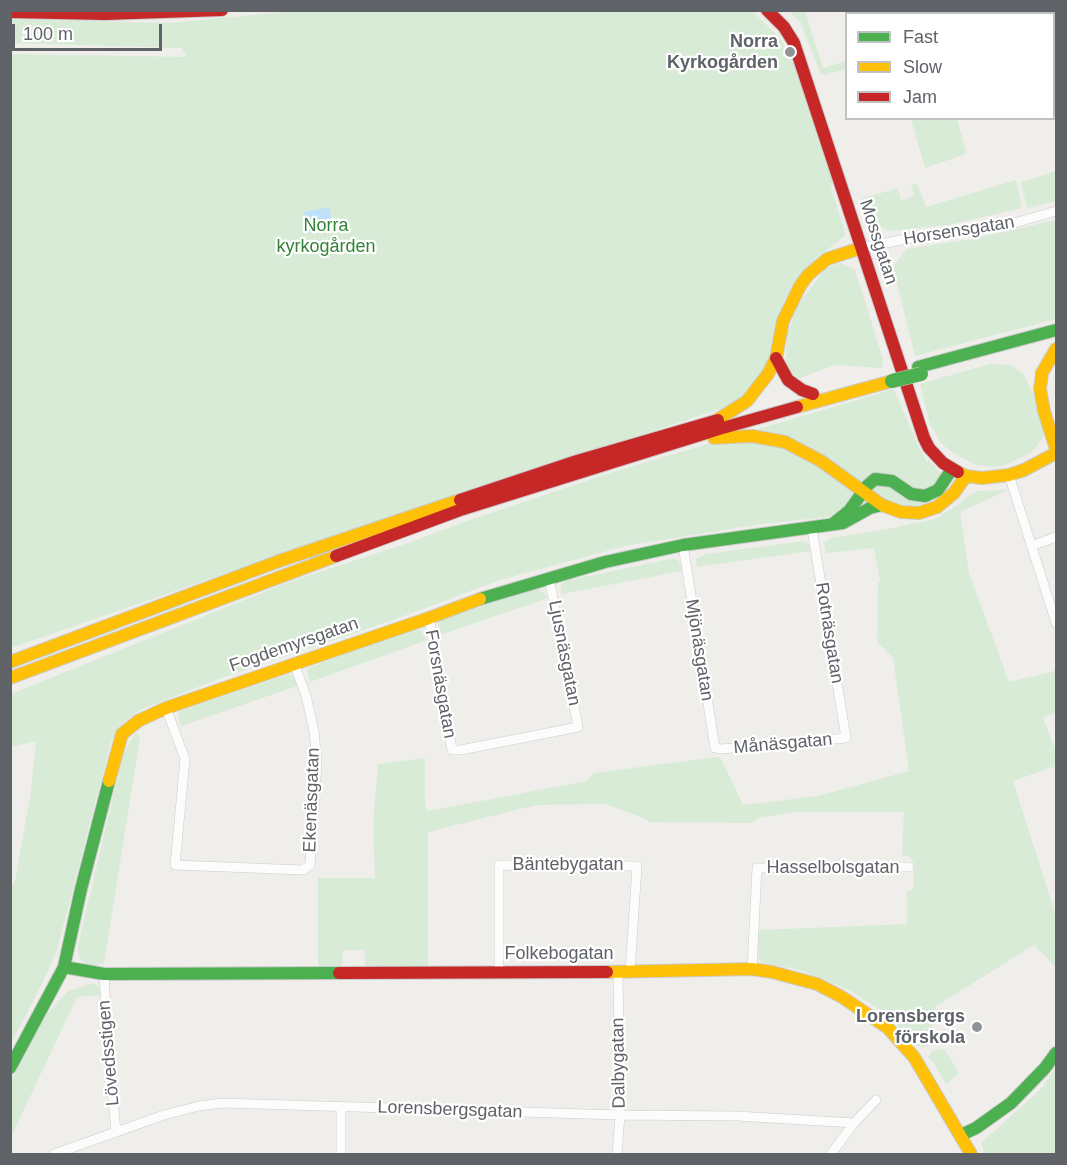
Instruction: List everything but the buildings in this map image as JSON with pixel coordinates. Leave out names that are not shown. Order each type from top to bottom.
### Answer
[{"type":"street","points":[[10,12],[105,14],[222,10]]},
{"type":"street","name":"Mossgatan","points":[[767,10],[784,27],[794,43],[924,438],[936,456],[952,469],[966,476]]},
{"type":"street","name":"Horsensgatan","points":[[861,248],[1011,224],[1056,211]]},
{"type":"street","points":[[717,420],[747,401],[760,387],[776,358],[783,321],[795,295],[808,275],[826,260],[861,248]]},
{"type":"street","points":[[10,678],[460,510],[681,441],[1056,330]]},
{"type":"street","points":[[919,370],[1056,340]]},
{"type":"street","points":[[681,441],[752,436],[785,442],[820,460],[882,505],[910,513],[929,510],[949,498],[966,476],[991,478],[1009,475],[1024,470],[1056,451],[1040,389],[1042,373],[1056,349]]},
{"type":"street","points":[[776,358],[788,380],[802,390],[813,394]]},
{"type":"street","points":[[10,662],[324,546],[566,465],[813,394],[891,378]]},
{"type":"street","name":"Fogdemyrsgatan","points":[[828,526],[842,518],[871,482],[879,478],[892,481],[910,494],[925,496],[938,490],[952,469]]},
{"type":"street","points":[[1009,475],[1056,623]]},
{"type":"street","name":"Fogdemyrsgatan","points":[[10,1068],[64,967],[115,756],[123,734],[138,721],[166,708],[294,663],[484,597],[549,578],[605,562],[683,545],[828,526],[851,520],[870,508],[882,505]]},
{"type":"street","name":"Rotnäsgatan","points":[[812,529],[846,738]]},
{"type":"street","points":[[1032,546],[1056,537]]},
{"type":"street","name":"Mjönäsgatan","points":[[683,545],[713,740],[715,748],[721,749]]},
{"type":"street","name":"Ljusnäsgatan","points":[[452,750],[578,727],[549,578]]},
{"type":"street","name":"Forsnäsgatan","points":[[429,618],[452,750]]},
{"type":"street","name":"Ekenäsgatan","points":[[166,708],[185,759],[175,865],[303,870],[308,868],[311,854],[317,763],[314,731],[306,696],[294,663]]},
{"type":"street","name":"Månäsgatan","points":[[721,749],[846,738]]},
{"type":"street","name":"Bäntebygatan","points":[[499,971],[499,865],[637,866]]},
{"type":"street","name":"Dalbygatan","points":[[617,1155],[624,972],[637,866]]},
{"type":"street","name":"Hasselbolsgatan","points":[[752,969],[757,868],[909,867]]},
{"type":"street","name":"Folkebogatan","points":[[64,967],[104,974],[624,972],[752,969],[817,984],[842,997],[888,1028],[914,1057],[971,1155]]},
{"type":"street","name":"Lövedsstigen","points":[[104,974],[116,1132]]},
{"type":"street","points":[[960,1135],[976,1128],[1011,1103],[1045,1068],[1056,1053]]},
{"type":"street","points":[[831,1155],[854,1123],[876,1100]]},
{"type":"street","name":"Lorensbergsgatan","points":[[54,1155],[164,1115],[222,1103],[620,1115],[736,1116],[854,1123]]},
{"type":"street","points":[[341,1107],[341,1155]]},
{"type":"green space","name":"Norra kyrkogården","points":[[303,10],[752,11],[780,38],[804,82],[834,176],[831,187],[846,235],[815,259],[785,299],[767,370],[757,397],[376,521],[11,648],[11,54],[187,57],[182,48],[11,43],[10,19],[169,23]]},
{"type":"green space","points":[[789,11],[805,11],[823,68],[845,61],[845,69],[825,75],[820,72],[800,22]]},
{"type":"green space","points":[[911,120],[957,120],[966,151],[963,155],[925,168]]},
{"type":"green space","points":[[1056,171],[1056,201],[1027,208],[1021,182]]},
{"type":"green space","points":[[1016,180],[1022,208],[949,225],[889,231],[869,221],[861,199],[898,188],[901,200],[914,196],[911,185],[917,183],[926,207]]},
{"type":"green space","points":[[1056,220],[1056,319],[915,356],[893,267],[907,249],[972,239]]},
{"type":"green space","points":[[841,263],[855,270],[883,359],[882,368],[835,365],[797,379],[786,360],[787,334],[798,305],[825,269]]},
{"type":"green space","points":[[990,364],[1010,365],[1023,373],[1037,402],[1044,427],[1043,438],[1031,453],[1003,466],[990,467],[976,465],[953,453],[942,444],[930,425],[920,384]]},
{"type":"green space","points":[[894,389],[919,448],[928,463],[928,460],[941,473],[943,484],[941,493],[934,501],[911,507],[761,524],[625,546],[500,580],[393,620],[224,677],[142,709],[121,724],[111,742],[57,950],[11,1043],[11,887],[15,880],[31,792],[36,741],[11,747],[11,694],[289,582],[613,472]]},
{"type":"green space","points":[[1008,490],[960,512],[969,573],[1009,682],[1053,672],[1056,665],[1056,712],[1043,718],[1056,751],[1056,766],[1013,781],[1056,916],[1056,967],[1034,945],[936,1006],[929,1047],[916,1046],[889,1016],[851,991],[801,970],[763,963],[758,953],[759,930],[907,924],[907,891],[913,890],[914,863],[909,856],[902,855],[904,812],[795,812],[758,818],[752,823],[649,822],[605,804],[536,805],[428,832],[428,965],[426,967],[365,968],[365,950],[343,950],[342,968],[318,967],[318,878],[375,878],[373,823],[378,764],[425,758],[425,806],[428,811],[587,781],[594,773],[717,757],[721,759],[743,805],[818,796],[909,771],[893,658],[877,642],[878,582],[880,581],[874,548],[826,553],[824,543],[831,538],[935,519],[978,491]]},
{"type":"green space","points":[[804,541],[809,544],[811,551],[697,567],[696,559],[706,554]]},
{"type":"green space","points":[[675,558],[679,561],[682,571],[561,594],[561,585],[565,581]]},
{"type":"green space","points":[[538,588],[548,598],[440,635],[438,624],[440,620]]},
{"type":"green space","points":[[415,628],[422,631],[427,640],[310,682],[307,671],[310,667]]},
{"type":"green space","points":[[288,674],[293,676],[297,686],[181,726],[178,716],[180,711]]},
{"type":"green space","points":[[136,732],[140,738],[104,963],[92,966],[79,957],[78,945],[123,755]]},
{"type":"green space","points":[[93,983],[100,988],[101,995],[77,997],[11,1137],[11,1081],[46,1015],[67,992]]},
{"type":"green space","points":[[945,1050],[959,1073],[946,1084],[928,1057],[932,1051]]},
{"type":"green space","points":[[1056,1067],[1056,1154],[985,1154],[981,1143],[1042,1088]]},
{"type":"water","points":[[329,207],[333,228],[308,233],[304,212]]},
{"type":"traffic: fast","points":[[918,367],[1056,330]]},
{"type":"traffic: fast","points":[[892,381],[921,374]]},
{"type":"traffic: fast","points":[[834,523],[849,511],[875,479],[892,481],[911,494],[925,496],[938,490],[952,469]]},
{"type":"traffic: fast","points":[[480,599],[605,562],[683,545],[843,523],[870,508],[882,505]]},
{"type":"traffic: fast","points":[[10,1068],[64,967],[81,889],[109,781]]},
{"type":"traffic: fast","points":[[64,967],[104,974],[339,973]]},
{"type":"traffic: fast","points":[[961,1135],[976,1128],[1011,1103],[1045,1068],[1056,1053]]},
{"type":"traffic: slow","points":[[717,420],[747,401],[768,374],[776,358],[783,321],[808,275],[827,259],[861,248]]},
{"type":"traffic: slow","points":[[1056,349],[1042,373],[1040,389],[1044,411],[1056,449]]},
{"type":"traffic: slow","points":[[797,407],[892,381]]},
{"type":"traffic: slow","points":[[714,438],[752,436],[785,442],[821,461],[882,505],[901,512],[919,513],[937,507],[954,493],[966,476]]},
{"type":"traffic: slow","points":[[958,472],[966,476],[982,478],[1009,475],[1024,470],[1056,453]]},
{"type":"traffic: slow","points":[[10,662],[279,561],[460,500]]},
{"type":"traffic: slow","points":[[10,678],[336,556]]},
{"type":"traffic: slow","points":[[109,781],[122,734],[138,721],[166,708],[480,599]]},
{"type":"traffic: slow","points":[[607,972],[752,969],[817,984],[842,997],[888,1028],[914,1057],[971,1154]]},
{"type":"traffic: jam","points":[[10,12],[105,14],[222,10]]},
{"type":"traffic: jam","points":[[767,10],[784,27],[794,43],[924,438],[929,448],[943,463],[958,472]]},
{"type":"traffic: jam","points":[[776,358],[788,380],[802,390],[813,394]]},
{"type":"traffic: jam","points":[[336,556],[460,510],[797,407]]},
{"type":"traffic: jam","points":[[460,500],[577,461],[718,420]]},
{"type":"traffic: jam","points":[[339,973],[607,972]]},
{"type":"place","name":"Norra Kyrkogården","points":[[790,52]]},
{"type":"place","name":"Lorensbergs förskola","points":[[977,1027]]}]
